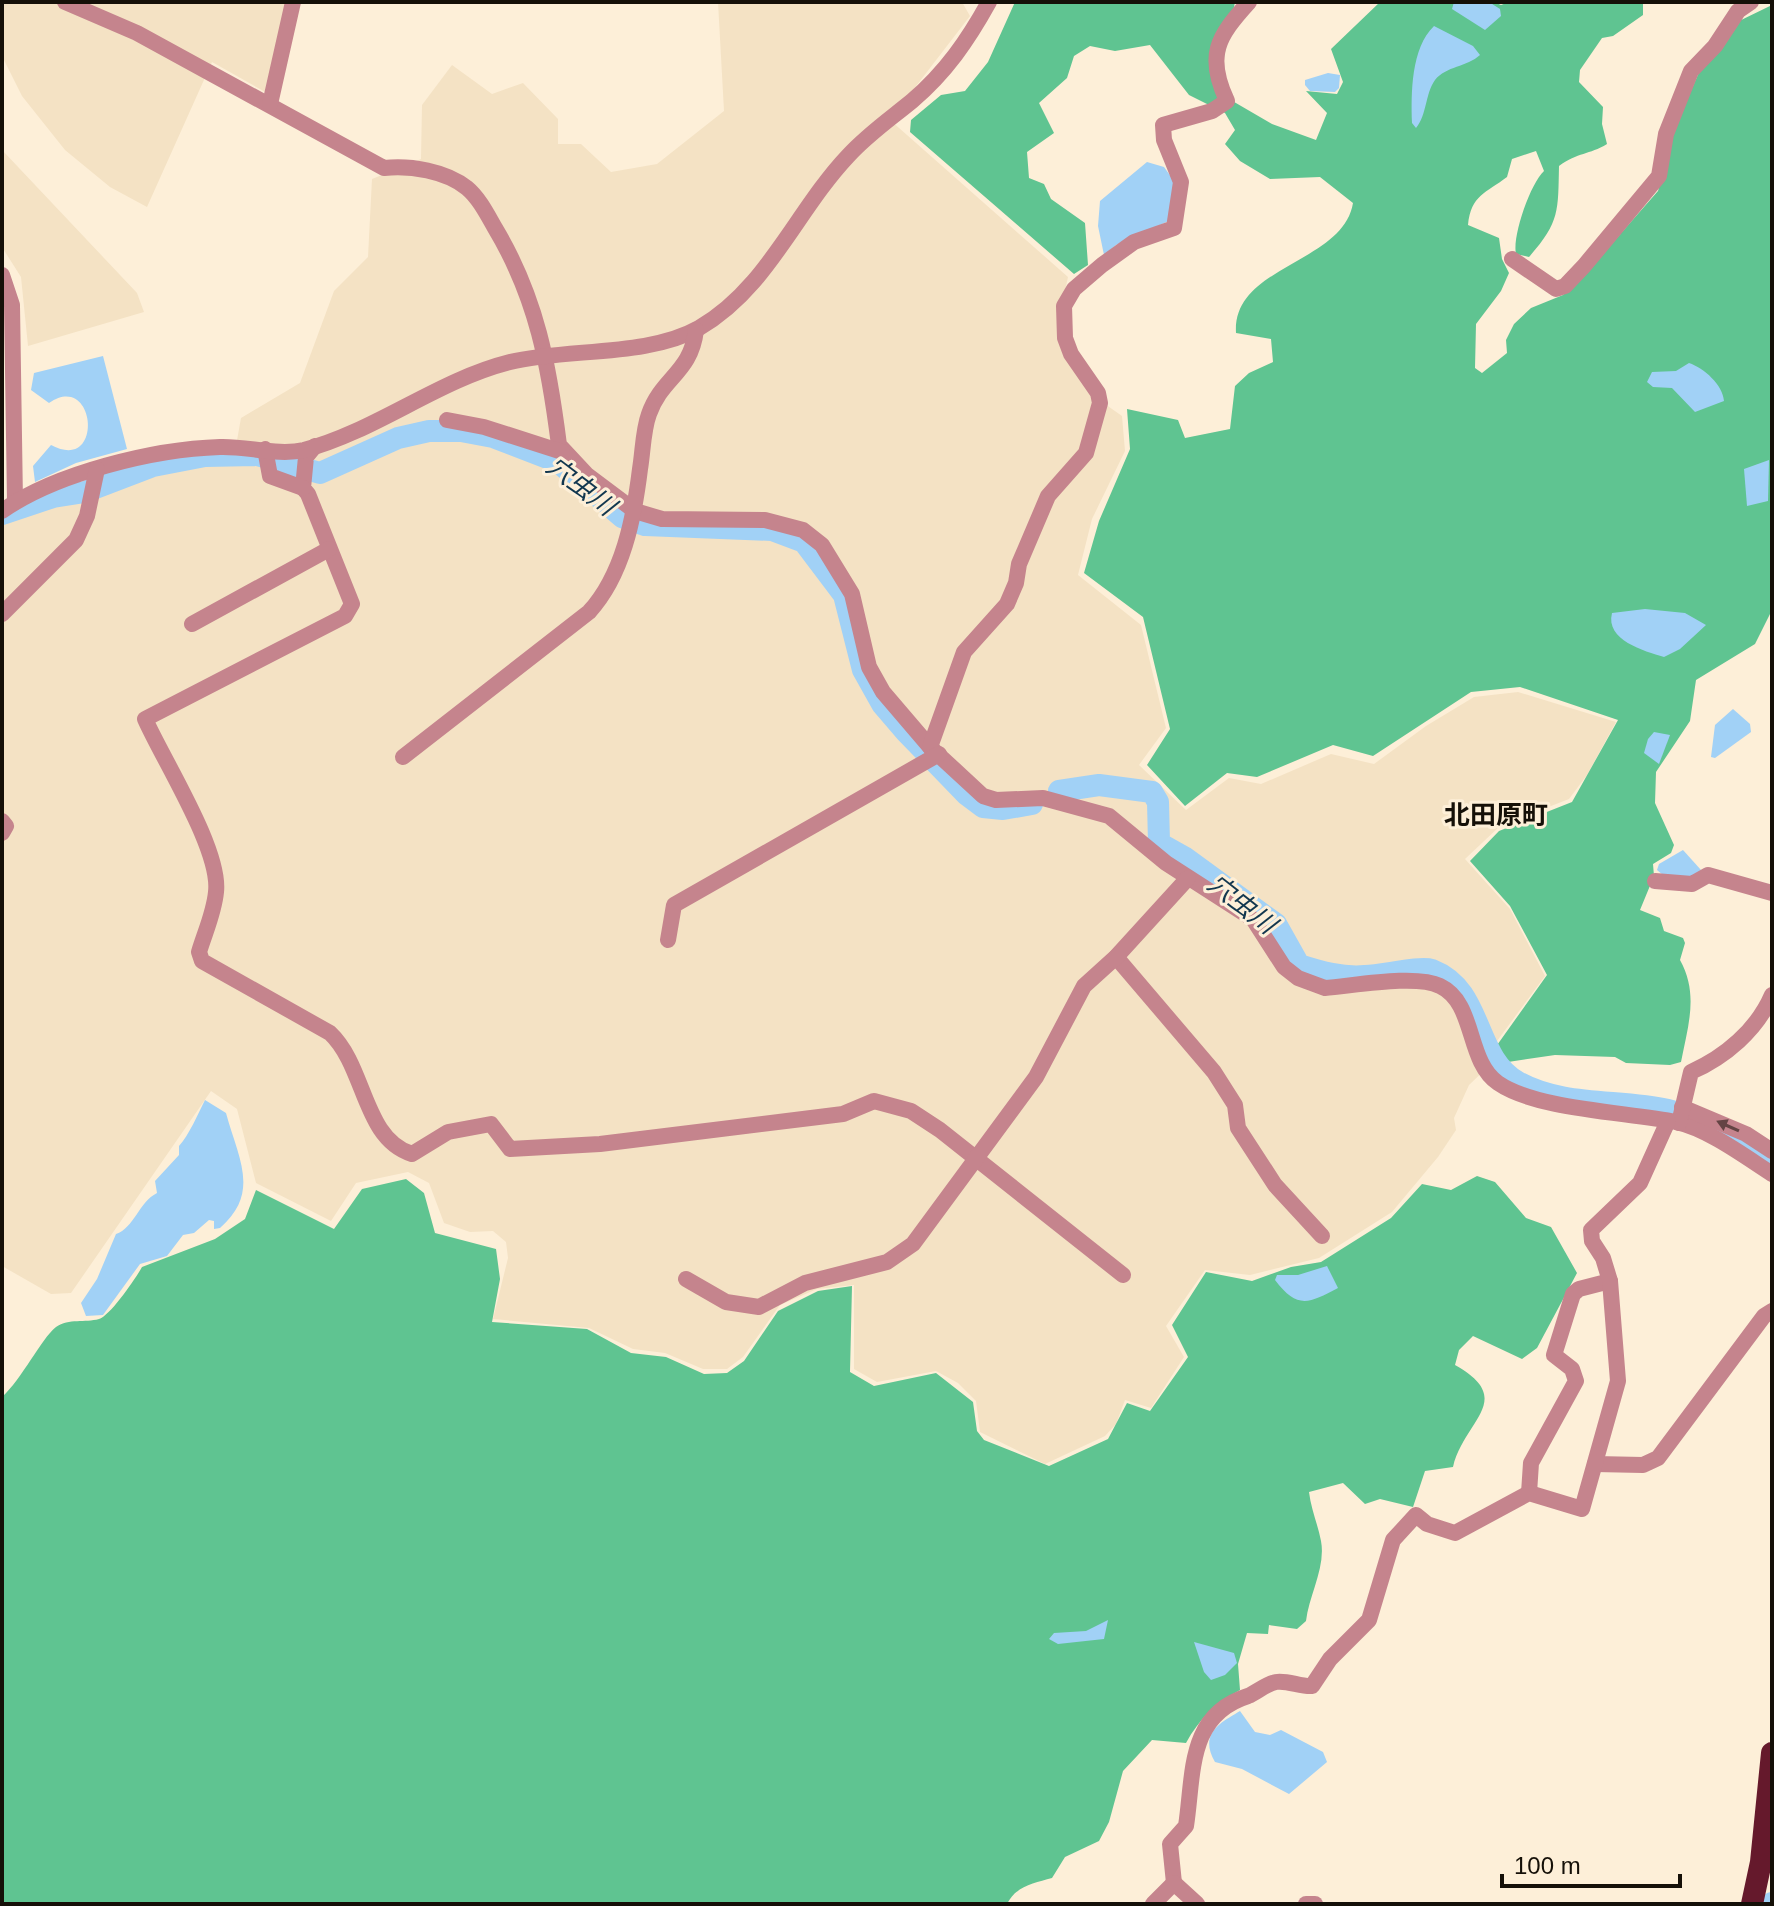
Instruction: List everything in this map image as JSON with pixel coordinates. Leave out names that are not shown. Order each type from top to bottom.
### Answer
[{"type":"highway","points":[[1752,1904],[1761,1862],[1772,1753]]},
{"type":"street","points":[[65,2],[137,33],[384,168],[413,168],[465,186],[478,199],[517,265],[547,356],[562,452]]},
{"type":"street","points":[[270,104],[293,2]]},
{"type":"street","points":[[2,275],[12,305],[9,506],[97,469],[193,449],[293,451],[315,446],[508,362],[656,341],[696,330],[719,315],[759,278],[787,233],[847,156],[911,102],[956,58],[989,2]]},
{"type":"street","points":[[668,940],[674,905],[935,751],[964,652],[1007,604],[1016,583],[1019,564],[1048,496],[1086,453],[1100,403],[1098,393],[1068,346],[1064,306],[1074,289],[1134,242],[1174,228],[1181,182],[1164,140],[1163,125],[1212,111],[1227,101],[1214,65],[1217,45],[1249,2]]},
{"type":"street","points":[[1512,259],[1556,289],[1565,286],[1584,266],[1659,176],[1666,134],[1691,71],[1715,46],[1738,11],[1751,2]]},
{"type":"street","points":[[403,757],[589,612],[607,592],[635,511],[647,417],[658,393],[693,353],[696,330]]},
{"type":"street","points":[[447,420],[484,427],[562,452],[610,495],[635,511],[662,519],[782,522],[815,539],[852,594],[869,667],[883,692],[935,751],[983,796],[996,800],[1043,798],[1109,816],[1188,878],[1253,919],[1284,967],[1315,985],[1325,988],[1420,982],[1443,987],[1461,1010],[1482,1066],[1489,1076],[1514,1092],[1677,1117],[1746,1134],[1772,1151]]},
{"type":"street","points":[[303,488],[306,457],[315,446]]},
{"type":"street","points":[[265,449],[270,476],[303,488],[308,494],[352,604],[345,616],[145,719],[195,819],[214,870],[217,889],[199,952],[202,961],[330,1033],[343,1045],[379,1130],[398,1150],[412,1154],[448,1132],[491,1124],[510,1149],[600,1144],[843,1114],[874,1101],[911,1111],[1123,1275]]},
{"type":"street","points":[[2,614],[76,540],[87,516],[97,469]]},
{"type":"street","points":[[192,624],[329,549]]},
{"type":"street","points":[[2,821],[6,826],[2,833]]},
{"type":"street","points":[[1655,881],[1692,884],[1708,875],[1772,893]]},
{"type":"street","points":[[686,1279],[726,1302],[759,1307],[805,1283],[887,1262],[913,1244],[973,1158],[1036,1077],[1084,986],[1116,957],[1188,878]]},
{"type":"street","points":[[1116,957],[1214,1072],[1235,1105],[1238,1128],[1275,1185],[1322,1236]]},
{"type":"street","points":[[1197,1904],[1174,1883],[1170,1844],[1186,1826],[1187,1792],[1202,1730],[1219,1711],[1278,1681],[1312,1686],[1330,1659],[1369,1620],[1393,1540],[1410,1518],[1416,1515],[1427,1524],[1455,1533],[1529,1493],[1582,1509],[1618,1381],[1610,1281],[1603,1258],[1592,1241],[1591,1230],[1640,1183],[1677,1117],[1691,1072],[1723,1055],[1760,1019],[1772,995]]},
{"type":"street","points":[[1677,1117],[1772,1174]]},
{"type":"street","points":[[1529,1493],[1531,1463],[1576,1381],[1572,1369],[1554,1355],[1573,1294],[1579,1289],[1610,1281]]},
{"type":"street","points":[[1595,1464],[1643,1465],[1658,1458],[1764,1316],[1772,1311]]},
{"type":"street","points":[[1153,1904],[1174,1883]]},
{"type":"street","points":[[1306,1904],[1315,1904]]},
{"type":"shaded area","points":[[2,2],[286,2],[267,93],[212,62],[147,207],[110,187],[65,150],[22,96],[2,56]]},
{"type":"shaded area","points":[[718,2],[962,2],[970,16],[890,120],[1068,277],[1059,318],[1095,397],[1122,416],[1125,451],[1092,519],[1078,575],[1141,625],[1166,728],[1139,765],[1186,810],[1229,778],[1261,784],[1331,754],[1374,764],[1426,726],[1474,697],[1518,692],[1616,722],[1587,775],[1569,799],[1500,826],[1465,859],[1510,909],[1545,976],[1486,1056],[1492,1063],[1469,1085],[1454,1118],[1456,1130],[1438,1157],[1392,1212],[1319,1258],[1250,1275],[1205,1270],[1166,1326],[1184,1357],[1151,1408],[1125,1400],[1116,1424],[1105,1436],[1045,1464],[980,1432],[976,1401],[958,1383],[936,1371],[877,1382],[854,1369],[854,1285],[817,1289],[780,1305],[743,1357],[727,1369],[703,1369],[665,1353],[633,1349],[589,1328],[493,1319],[508,1258],[506,1242],[493,1231],[470,1232],[444,1223],[429,1183],[408,1172],[356,1183],[331,1221],[256,1183],[237,1109],[211,1091],[71,1293],[51,1294],[2,1266],[2,520],[50,499],[85,494],[142,471],[234,457],[241,418],[300,383],[334,291],[368,257],[372,179],[421,159],[422,105],[452,65],[492,94],[523,83],[558,119],[558,144],[581,144],[611,172],[657,164],[724,111]]},
{"type":"shaded area","points":[[2,150],[137,293],[144,312],[28,346],[21,277],[2,247]]},
{"type":"green space","points":[[1015,2],[1235,2],[1217,92],[1272,124],[1316,140],[1327,113],[1306,91],[1337,94],[1343,82],[1331,49],[1380,2],[1494,2],[1501,5],[1509,2],[1643,2],[1643,15],[1613,36],[1602,38],[1580,70],[1579,82],[1603,107],[1602,124],[1607,144],[1559,166],[1552,225],[1529,257],[1516,254],[1515,246],[1523,211],[1544,171],[1536,151],[1512,159],[1507,177],[1481,196],[1472,207],[1468,225],[1499,238],[1502,259],[1509,273],[1501,291],[1476,324],[1475,368],[1482,373],[1507,353],[1506,340],[1514,324],[1531,308],[1563,295],[1580,280],[1658,191],[1676,125],[1700,70],[1735,23],[1772,5],[1772,610],[1755,644],[1696,680],[1690,721],[1656,772],[1655,803],[1674,845],[1671,853],[1653,864],[1654,876],[1640,910],[1660,918],[1664,931],[1683,938],[1685,943],[1680,960],[1691,998],[1681,1062],[1670,1065],[1626,1063],[1615,1057],[1555,1055],[1508,1062],[1500,1058],[1495,1048],[1547,975],[1510,906],[1470,861],[1499,831],[1572,802],[1618,720],[1520,687],[1471,692],[1373,756],[1333,745],[1257,777],[1227,773],[1185,806],[1147,765],[1170,729],[1143,617],[1084,573],[1099,521],[1130,449],[1127,409],[1178,420],[1185,438],[1230,429],[1235,386],[1249,373],[1273,362],[1271,339],[1236,333],[1239,310],[1251,293],[1269,278],[1330,239],[1345,223],[1353,203],[1320,177],[1270,179],[1240,161],[1225,144],[1235,130],[1225,113],[1189,95],[1150,45],[1115,51],[1090,46],[1074,56],[1067,78],[1039,103],[1054,133],[1027,152],[1029,178],[1044,184],[1051,199],[1085,223],[1088,265],[1074,274],[910,132],[911,120],[941,95],[965,91],[988,62]]},
{"type":"green space","points":[[1477,1176],[1495,1182],[1526,1218],[1551,1227],[1577,1273],[1537,1348],[1522,1359],[1473,1336],[1459,1350],[1455,1365],[1473,1378],[1482,1389],[1485,1400],[1453,1467],[1425,1471],[1413,1507],[1380,1499],[1365,1504],[1343,1483],[1309,1492],[1322,1551],[1306,1621],[1297,1629],[1269,1625],[1268,1634],[1247,1633],[1238,1664],[1240,1690],[1209,1712],[1186,1743],[1152,1740],[1123,1771],[1109,1822],[1099,1841],[1065,1857],[1052,1878],[1020,1889],[1007,1904],[2,1904],[2,1397],[56,1327],[104,1316],[142,1267],[215,1239],[245,1219],[256,1190],[334,1229],[362,1189],[406,1179],[424,1193],[435,1233],[496,1249],[500,1279],[492,1322],[587,1329],[631,1353],[666,1357],[704,1374],[727,1373],[744,1361],[778,1311],[818,1291],[852,1286],[850,1372],[874,1386],[936,1373],[973,1402],[977,1431],[984,1440],[1049,1466],[1108,1439],[1127,1403],[1150,1411],[1188,1357],[1172,1325],[1206,1272],[1252,1281],[1291,1267],[1321,1262],[1391,1218],[1422,1184],[1451,1190]]},
{"type":"water","points":[[1454,2],[1489,2],[1500,9],[1501,16],[1485,30],[1452,9]]},
{"type":"water","points":[[1434,26],[1473,46],[1480,55],[1435,80],[1416,128],[1412,123],[1414,72],[1421,46]]},
{"type":"water","points":[[1328,73],[1340,75],[1339,88],[1335,92],[1310,91],[1305,85],[1305,80]]},
{"type":"water","points":[[1147,162],[1164,167],[1177,185],[1173,219],[1116,245],[1104,255],[1098,226],[1100,201]]},
{"type":"water","points":[[103,356],[127,449],[76,463],[35,482],[33,466],[51,445],[68,450],[80,446],[86,436],[88,422],[85,409],[77,400],[65,397],[49,403],[31,390],[34,373]]},
{"type":"water","points":[[1689,363],[1712,378],[1724,401],[1695,412],[1672,388],[1653,387],[1647,382],[1652,372],[1676,371]]},
{"type":"water","points":[[1769,460],[1768,501],[1747,506],[1744,469]]},
{"type":"water","points":[[1645,609],[1685,613],[1706,625],[1680,649],[1664,657],[1628,643],[1614,630],[1612,613]]},
{"type":"water","points":[[1733,709],[1750,724],[1751,732],[1715,758],[1711,757],[1715,725]]},
{"type":"water","points":[[1654,732],[1670,735],[1659,764],[1644,753],[1648,739]]},
{"type":"water","points":[[1683,850],[1701,870],[1692,880],[1663,875],[1657,870],[1659,864]]},
{"type":"water","points":[[205,1100],[226,1113],[240,1160],[243,1188],[233,1215],[220,1228],[214,1229],[214,1221],[209,1220],[194,1233],[183,1235],[167,1256],[140,1264],[103,1315],[86,1316],[81,1303],[97,1279],[116,1234],[157,1193],[155,1181],[179,1155],[179,1146]]},
{"type":"water","points":[[1327,1266],[1338,1288],[1319,1298],[1297,1299],[1275,1280],[1277,1275],[1298,1275]]},
{"type":"water","points":[[1108,1620],[1104,1639],[1058,1644],[1049,1639],[1054,1633],[1086,1631]]},
{"type":"water","points":[[1194,1642],[1234,1653],[1237,1663],[1225,1675],[1211,1680],[1204,1672]]},
{"type":"water","points":[[1240,1711],[1255,1732],[1270,1735],[1281,1730],[1323,1752],[1327,1762],[1289,1794],[1242,1769],[1215,1762],[1210,1752],[1211,1736],[1220,1724]]},
{"type":"waterway","name":"穴虫川","points":[[2,514],[53,497],[85,492],[153,466],[205,456],[257,455],[320,473],[398,438],[429,431],[461,431],[493,437],[558,462],[622,517],[645,525],[772,530],[804,542],[844,595],[863,670],[882,704],[906,732],[967,795],[983,807],[1003,809],[1032,804]]},
{"type":"waterway","name":"穴虫川","points":[[1059,791],[1099,785],[1152,792],[1158,802],[1159,843],[1184,857],[1276,924],[1299,965],[1332,974],[1356,976],[1426,969],[1449,980],[1461,992],[1493,1057],[1518,1082],[1535,1090],[1573,1099],[1650,1107],[1682,1114],[1722,1132],[1772,1162]]},
{"type":"district","name":"北田原町","points":[[1496,815]]}]
